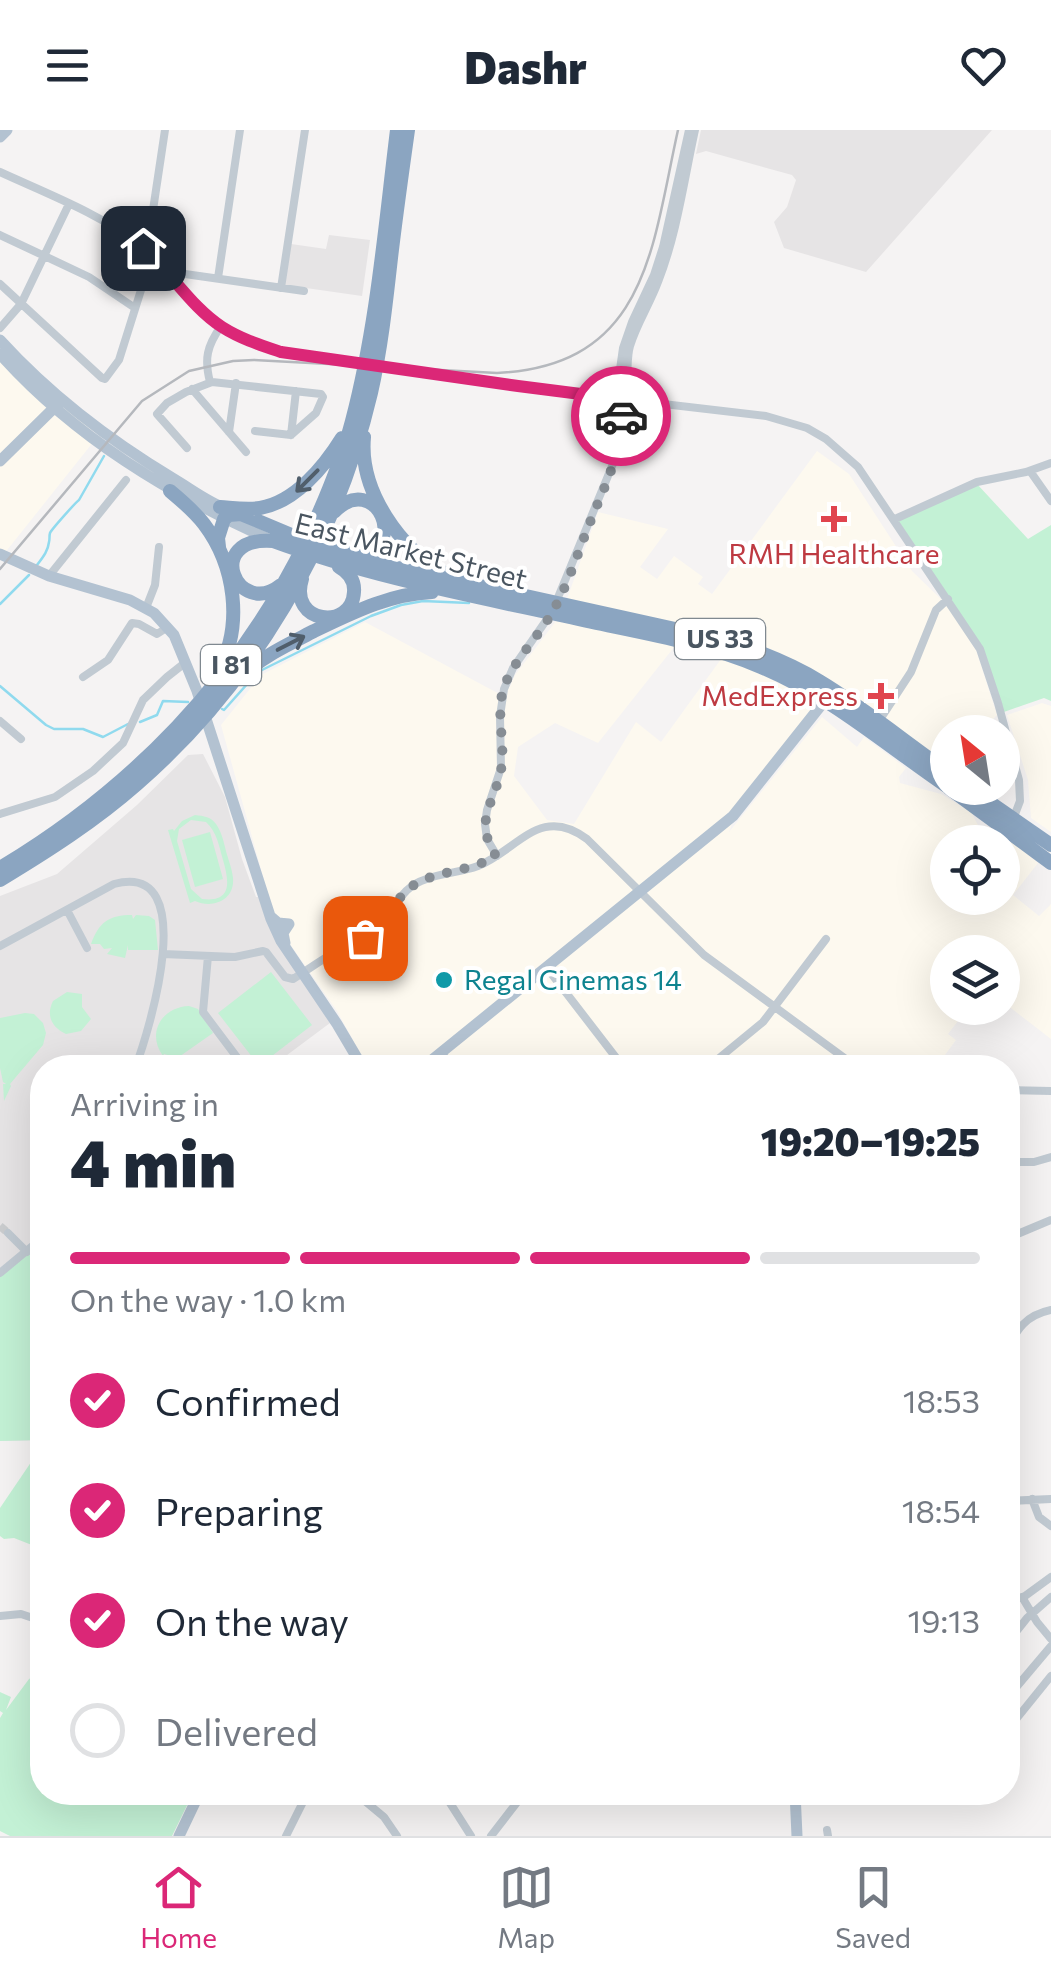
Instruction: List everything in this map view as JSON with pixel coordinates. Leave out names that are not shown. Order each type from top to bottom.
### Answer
[{"type":"highway","name":"I 81","points":[[373,352],[397,130]]},
{"type":"highway","name":"I 81","points":[[0,868],[106,795],[161,745],[265,636],[321,558],[328,521],[351,460],[365,392],[408,130]]},
{"type":"highway","name":"I 81","points":[[0,880],[67,838],[123,796],[174,749],[288,577],[331,484],[365,392]]},
{"type":"highway","points":[[206,697],[232,631],[233,596],[218,538],[222,513],[263,508],[294,494],[335,450],[365,392]]},
{"type":"highway","points":[[365,392],[364,463],[372,490],[408,545],[424,560],[460,581]]},
{"type":"highway","points":[[170,490],[205,526],[219,547]]},
{"type":"highway","points":[[328,521],[351,500],[369,502],[379,509],[385,526],[380,542],[366,552],[347,554]]},
{"type":"highway","name":"East Market Street","points":[[222,513],[241,514],[321,558],[460,581],[642,632],[695,633],[760,652],[812,677],[930,772]]},
{"type":"highway","points":[[393,524],[397,547],[393,572]]},
{"type":"highway","points":[[273,541],[256,540],[242,546],[234,559],[234,574],[248,592],[260,595],[274,590],[288,577]]},
{"type":"highway","name":"East Market Street","points":[[273,541],[294,543]]},
{"type":"highway","name":"East Market Street","points":[[321,558],[347,554],[469,595],[668,632],[829,694],[878,721],[903,750],[930,764]]},
{"type":"highway","points":[[206,697],[267,656],[366,606],[413,594],[469,595]]},
{"type":"highway","name":"East Market Street","points":[[977,805],[1010,825]]},
{"type":"highway","name":"East Market Street","points":[[988,805],[1010,825]]},
{"type":"highway","name":"East Market Street","points":[[1020,830],[1051,846]]},
{"type":"highway","name":"East Market Street","points":[[1020,834],[1051,863]]},
{"type":"main road","points":[[0,137],[8,130]]},
{"type":"main road","name":"East Market Street","points":[[0,340],[58,404]]},
{"type":"main road","name":"East Market Street","points":[[0,354],[170,490],[222,513]]},
{"type":"main road","points":[[0,461],[58,404]]},
{"type":"main road","name":"East Market Street","points":[[121,453],[273,541]]},
{"type":"main road","points":[[0,554],[49,576],[124,598],[146,608],[168,627],[177,640],[184,667],[206,697],[208,728],[269,914],[278,924],[289,924],[283,936],[286,948],[355,1055]]},
{"type":"main road","points":[[437,1055],[733,816],[829,694]]},
{"type":"main road","points":[[180,1836],[194,1805]]},
{"type":"main road","points":[[789,1836],[792,1805]]},
{"type":"main road","points":[[795,1805],[797,1836]]},
{"type":"street","points":[[0,284],[102,378],[108,377],[116,366],[149,253],[165,130]]},
{"type":"street","points":[[218,278],[240,130]]},
{"type":"street","points":[[281,288],[304,130]]},
{"type":"street","points":[[496,856],[485,824],[502,768],[502,696],[513,668],[554,608],[619,450],[620,399],[625,393],[628,351],[668,252],[692,130]]},
{"type":"street","points":[[0,172],[112,225],[149,253],[220,326],[247,341],[281,352],[766,416],[807,428],[826,439],[858,467],[980,649],[1020,780],[1020,801],[1010,825]]},
{"type":"street","points":[[0,328],[22,304],[69,204]]},
{"type":"street","points":[[0,235],[89,277],[135,308]]},
{"type":"street","points":[[170,275],[178,272],[304,291]]},
{"type":"street","points":[[210,382],[206,353],[220,326]]},
{"type":"street","points":[[188,448],[157,414],[167,403],[210,382],[324,397],[316,413],[290,434],[255,431]]},
{"type":"street","points":[[228,432],[236,384]]},
{"type":"street","points":[[192,389],[246,452]]},
{"type":"street","points":[[290,434],[296,391]]},
{"type":"street","points":[[895,519],[977,482],[1051,463]]},
{"type":"street","points":[[1030,471],[1051,501]]},
{"type":"street","points":[[49,576],[126,480]]},
{"type":"street","points":[[146,608],[155,585],[159,546]]},
{"type":"street","points":[[878,721],[910,675],[936,610],[948,600]]},
{"type":"street","points":[[83,678],[108,660],[132,624],[157,634],[168,627]]},
{"type":"street","points":[[0,812],[55,797],[102,763],[123,743],[143,700],[184,667]]},
{"type":"street","points":[[0,721],[20,739]]},
{"type":"street","points":[[163,954],[235,957],[263,951],[287,978],[293,979],[374,932],[400,897],[414,886],[432,877],[477,866],[530,832],[563,827],[586,838],[698,950],[840,1055]]},
{"type":"street","points":[[0,946],[116,883],[140,884],[151,892],[160,907],[163,924],[162,973],[139,1055]]},
{"type":"street","points":[[66,910],[87,948]]},
{"type":"street","points":[[723,1055],[754,1031],[775,1008],[826,939]]},
{"type":"street","points":[[208,956],[203,1012],[235,1055]]},
{"type":"street","points":[[547,968],[614,1055]]},
{"type":"street","points":[[1020,1090],[1051,1091]]},
{"type":"street","points":[[1020,1162],[1051,1157]]},
{"type":"street","points":[[1020,1233],[1051,1220]]},
{"type":"street","points":[[8,1234],[27,1252]]},
{"type":"street","points":[[0,1273],[30,1249]]},
{"type":"street","points":[[1020,1327],[1051,1310]]},
{"type":"street","points":[[1020,1500],[1051,1498]]},
{"type":"street","points":[[1032,1499],[1039,1517],[1051,1526]]},
{"type":"street","points":[[1020,1682],[1051,1642],[1022,1597],[1051,1577]]},
{"type":"street","points":[[1020,1627],[1051,1597]]},
{"type":"street","points":[[0,1616],[30,1617]]},
{"type":"street","points":[[1020,1714],[1051,1676]]},
{"type":"street","points":[[286,1836],[302,1805]]},
{"type":"street","points":[[370,1805],[397,1836]]},
{"type":"street","points":[[451,1805],[470,1836]]},
{"type":"street","points":[[490,1836],[514,1805]]},
{"type":"shaded area","points":[[701,130],[992,130],[866,272],[784,248],[774,222],[787,207],[796,180],[792,175],[706,151],[696,154]]},
{"type":"shaded area","points":[[329,235],[370,240],[362,296],[285,285],[291,244],[326,249]]},
{"type":"shaded area","points":[[0,345],[98,436],[0,559]]},
{"type":"shaded area","points":[[817,451],[849,474],[912,571],[947,605],[976,650],[997,715],[930,715],[930,756],[817,675],[688,627],[567,599],[598,512],[668,529],[640,567],[657,579],[674,556],[703,577],[698,584],[712,594]]},
{"type":"shaded area","points":[[556,621],[675,646],[598,743],[555,723],[518,747],[514,776],[547,820],[574,824],[636,722],[661,742],[724,655],[821,700],[740,802],[729,832],[822,717],[857,747],[864,737],[906,768],[899,777],[900,783],[930,791],[930,805],[959,805],[971,812],[978,825],[930,825],[930,915],[1020,915],[1020,901],[1039,916],[1051,904],[1051,1039],[1020,1015],[1020,935],[930,935],[930,1025],[955,1025],[948,1034],[956,1040],[945,1055],[361,1055],[337,1011],[283,934],[272,909],[221,725],[261,675],[365,622],[505,697],[515,675]]},
{"type":"shaded area","points":[[1042,703],[1051,706],[1051,832],[1031,818],[1028,780],[1020,755],[1020,715],[1007,715]]},
{"type":"shaded area","points":[[203,754],[225,797],[256,897],[330,1023],[287,1055],[30,1055],[30,1440],[0,1441],[0,896],[57,874],[188,755]]},
{"type":"shaded area","points":[[1020,848],[1038,863],[1020,886]]},
{"type":"green space","points":[[977,484],[1028,539],[1051,525],[1051,701],[1044,698],[1001,713],[982,646],[897,519]]},
{"type":"green space","points":[[204,816],[219,829],[233,878],[233,886],[222,901],[190,903],[168,830],[174,831],[182,821]],"holes":[[[191,820],[206,822],[217,840],[227,883],[224,894],[212,899],[202,899],[191,889],[177,841],[179,829]]]},
{"type":"green space","points":[[210,832],[223,879],[195,887],[182,840]]},
{"type":"green space","points":[[132,915],[133,919],[136,915],[155,920],[158,950],[128,950],[128,945],[125,958],[107,954],[112,948],[91,944],[106,921]]},
{"type":"green space","points":[[271,972],[312,1025],[273,1055],[250,1055],[218,1013]]},
{"type":"green space","points":[[67,992],[82,994],[82,1007],[91,1019],[81,1031],[66,1034],[53,1024],[50,1011],[53,1001]]},
{"type":"green space","points":[[179,1007],[198,1009],[213,1033],[182,1055],[162,1055],[157,1030],[164,1016]]},
{"type":"green space","points":[[34,1014],[46,1033],[43,1045],[30,1055],[30,1060],[10,1084],[4,1101],[6,1084],[0,1068],[0,1018]]},
{"type":"green space","points":[[30,1248],[30,1440],[0,1441],[0,1273]]},
{"type":"green space","points":[[30,1464],[30,1544],[0,1536],[0,1508]]},
{"type":"green space","points":[[29,1679],[30,1805],[187,1805],[172,1836],[10,1836],[0,1831],[0,1692],[11,1697],[6,1710]]},
{"type":"waterway","points":[[37,565],[48,548],[50,533],[79,500],[104,456]]},
{"type":"waterway","points":[[0,604],[29,575]]},
{"type":"waterway","points":[[222,709],[258,672],[371,616],[423,601],[469,603]]},
{"type":"waterway","points":[[0,686],[54,729],[83,729],[103,737],[128,724]]},
{"type":"waterway","points":[[140,722],[157,715],[163,701],[188,702]]},
{"type":"tunnel","points":[[0,1226],[8,1233]]},
{"type":"railway","points":[[0,569],[142,401],[189,371],[254,360],[497,373],[547,365],[585,348],[614,324],[634,292],[660,216],[678,130]]},
{"type":"way so far","points":[[365,938],[414,886],[496,856],[485,824],[502,768],[500,716],[504,689],[513,668],[550,617],[572,567],[619,450],[621,416]]},
{"type":"place","name":"RMH Healthcare","points":[[834,519]]},
{"type":"place","name":"MedExpress","points":[[881,696]]},
{"type":"place","name":"Regal Cinemas 14","points":[[444,980]]},
{"type":"route","points":[[143,248],[204,313],[247,341],[281,352],[620,399],[621,416]]}]
